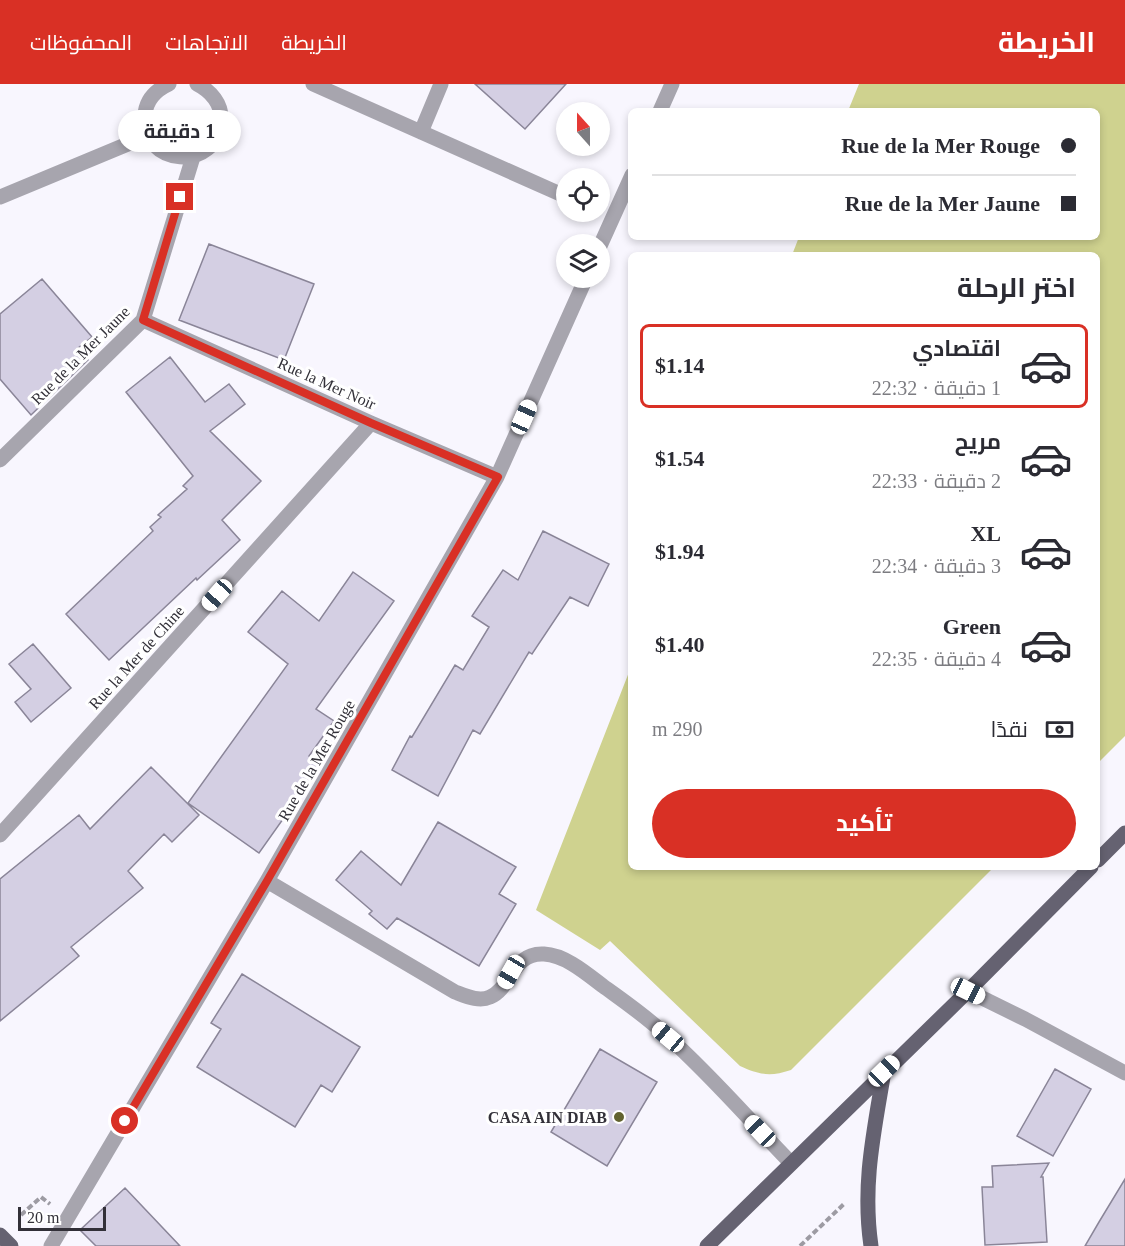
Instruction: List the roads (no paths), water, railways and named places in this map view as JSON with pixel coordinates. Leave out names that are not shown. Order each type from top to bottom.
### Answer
[{"type":"main road","points":[[1100,858],[1125,833]]},
{"type":"main road","points":[[707,1246],[968,991],[1088,870]]},
{"type":"main road","points":[[871,1246],[867,1220],[867,1182],[884,1071]]},
{"type":"main road","points":[[0,1235],[11,1246]]},
{"type":"street","points":[[161,85],[151,97],[146,109],[144,123],[147,136],[155,147],[179,158],[193,157],[205,151],[214,142],[220,130],[222,116],[217,88],[197,84]]},
{"type":"street","points":[[313,84],[556,192]]},
{"type":"street","points":[[421,132],[441,84]]},
{"type":"street","points":[[661,108],[672,84]]},
{"type":"street","points":[[0,197],[147,136]]},
{"type":"street","name":"Rue de la Mer Jaune","points":[[0,460],[143,320],[193,157]]},
{"type":"street","points":[[610,208],[628,181]]},
{"type":"street","name":"Rue de la Mer Rouge","points":[[51,1246],[267,881],[498,477],[582,288]]},
{"type":"street","name":"Rue la Mer Noir","points":[[143,320],[371,423],[498,477]]},
{"type":"street","name":"Rue la Mer de Chine","points":[[0,835],[371,423]]},
{"type":"street","points":[[267,881],[455,992],[474,999],[489,998],[500,991],[511,972],[524,959],[540,953],[556,955],[584,972],[668,1037],[791,1163]]},
{"type":"street","points":[[968,991],[1125,1073]]},
{"type":"place","name":"CASA AIN DIAB","points":[[619,1117]]}]
